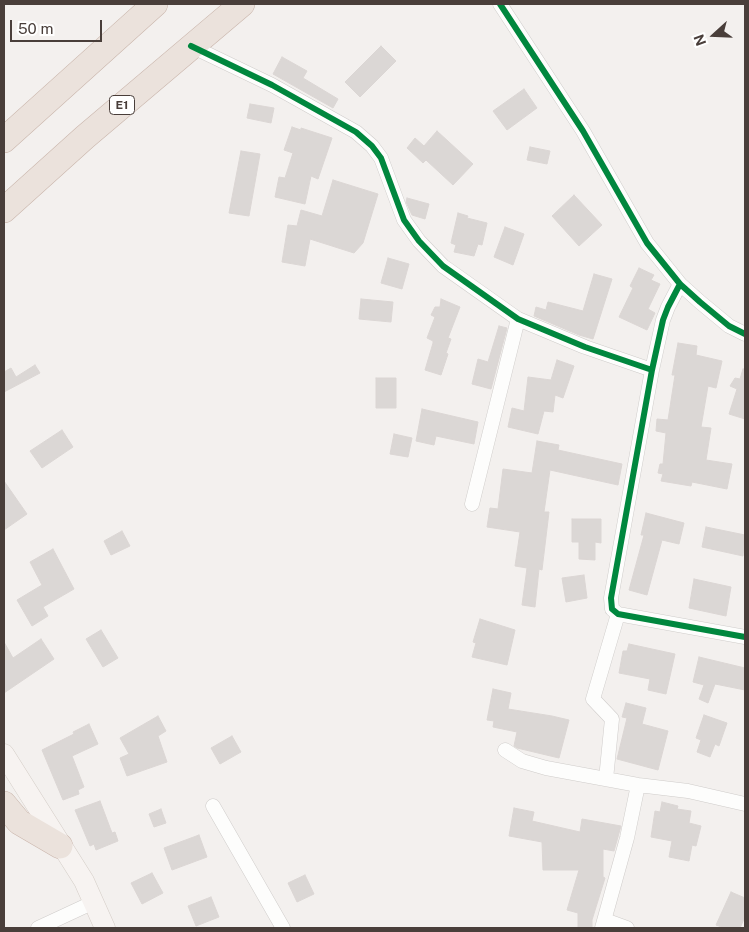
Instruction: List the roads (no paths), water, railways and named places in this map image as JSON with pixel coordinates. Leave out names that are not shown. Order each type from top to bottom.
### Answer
[{"type":"highway","points":[[4,140],[155,4]]},
{"type":"highway","name":"E1","points":[[4,210],[85,136],[242,4]]},
{"type":"highway","points":[[4,804],[19,822],[60,846]]},
{"type":"main road","points":[[4,754],[60,846],[84,881],[105,928]]},
{"type":"street","points":[[500,4],[583,131],[647,243],[680,284],[730,326],[745,334]]},
{"type":"street","points":[[191,46],[272,85],[356,132],[372,146],[381,158],[404,220],[419,241],[443,266],[518,318],[585,346],[652,370]]},
{"type":"street","points":[[680,284],[663,320],[652,370],[611,598],[612,608],[618,614],[745,637]]},
{"type":"street","points":[[472,504],[518,318]]},
{"type":"street","points":[[606,779],[612,719],[593,699],[618,614]]},
{"type":"street","points":[[505,750],[522,761],[546,768],[638,785],[688,791],[745,804]]},
{"type":"street","points":[[627,928],[604,924],[627,838],[638,785]]},
{"type":"street","points":[[213,806],[283,928]]},
{"type":"street","points":[[38,928],[94,902]]}]
